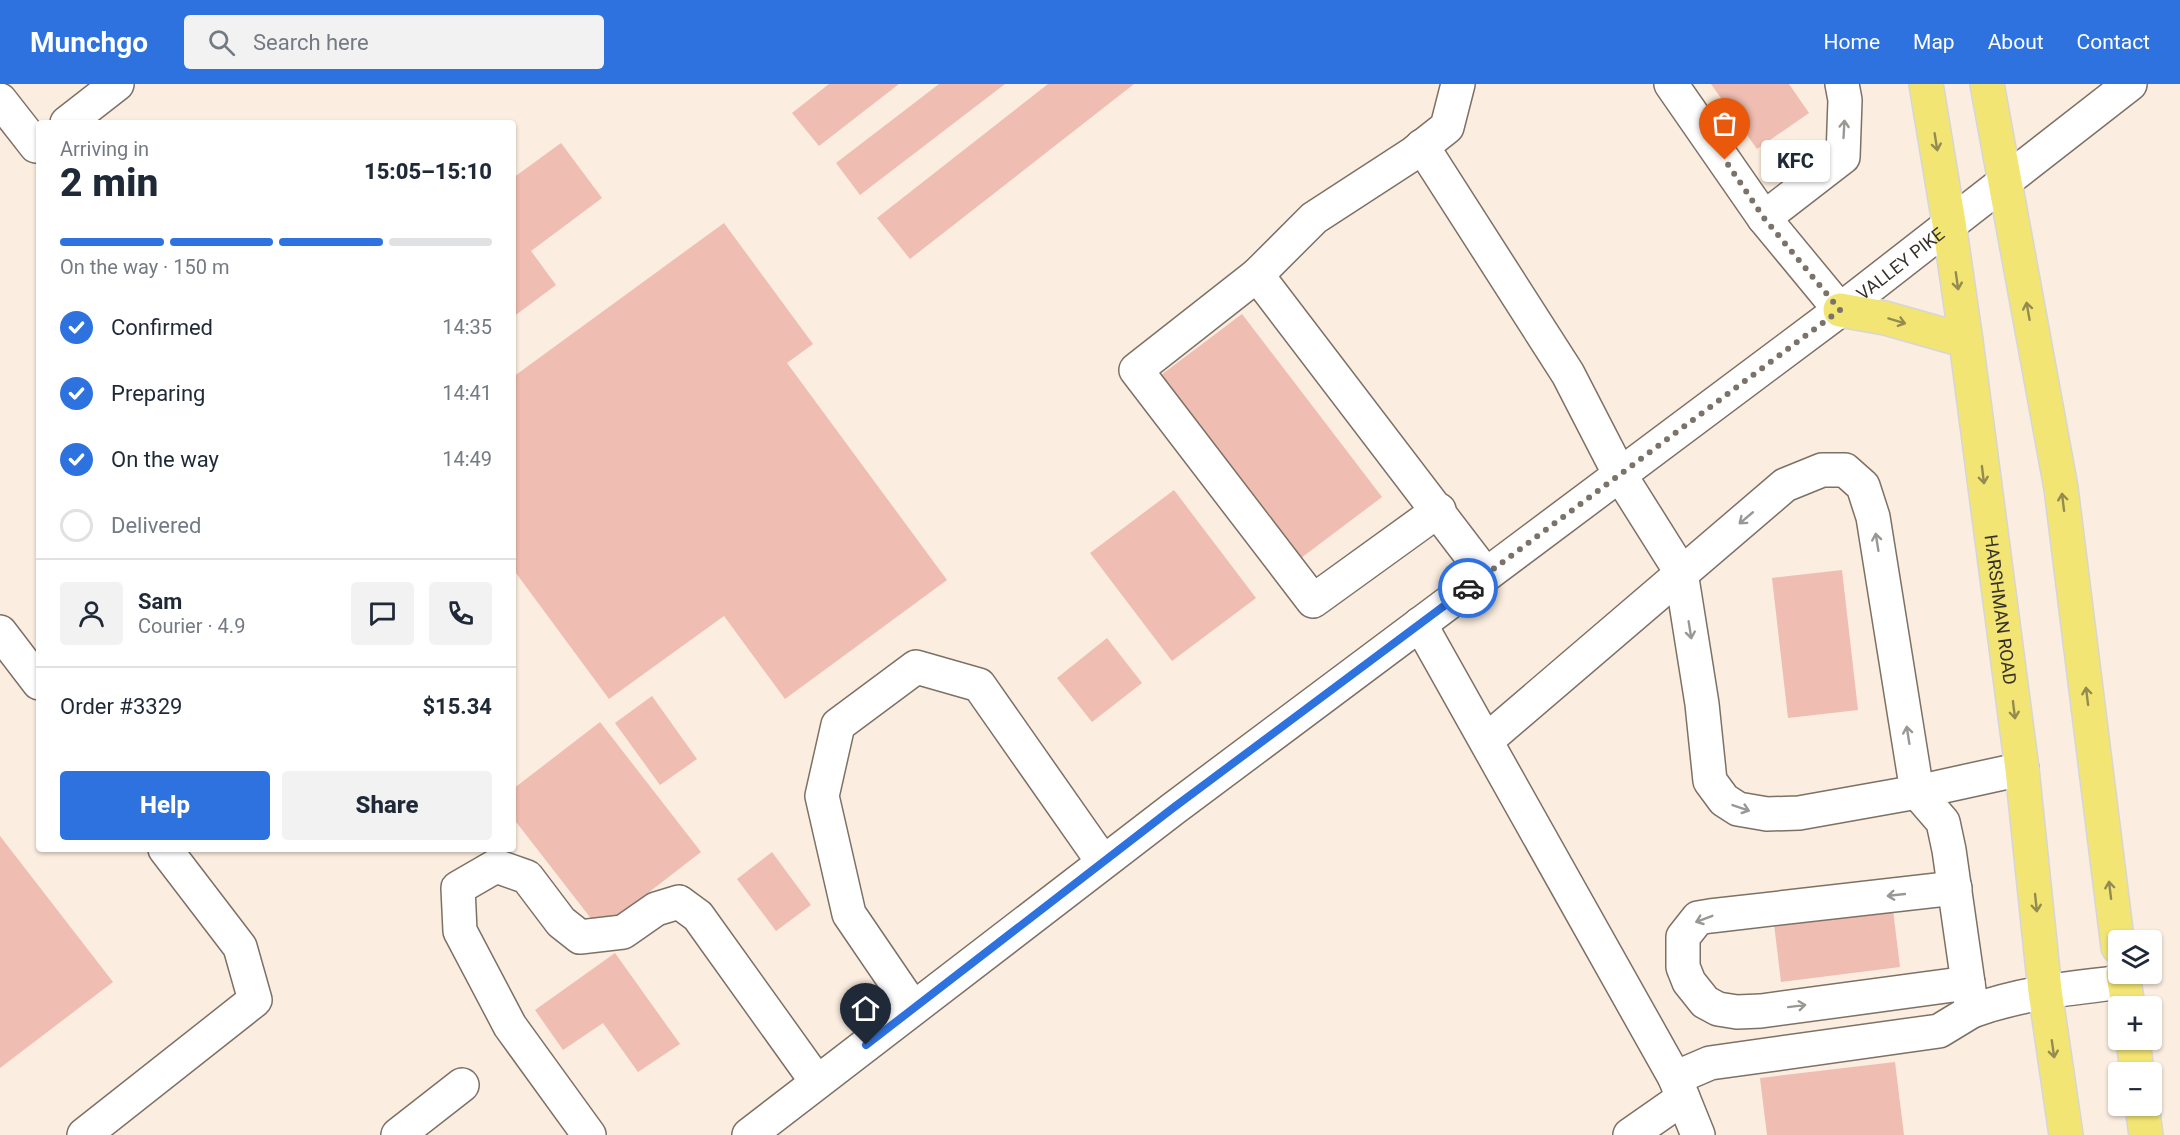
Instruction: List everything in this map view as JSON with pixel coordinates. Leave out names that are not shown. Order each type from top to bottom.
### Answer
[{"type":"main road","name":"HARSHMAN ROAD","points":[[1926,84],[1966,341],[2022,769],[2045,991],[2066,1135]]},
{"type":"main road","points":[[1987,84],[2061,488],[2116,930]]},
{"type":"main road","points":[[1840,310],[1885,318],[1966,341]]},
{"type":"main road","points":[[2143,1116],[2146,1135]]},
{"type":"street","points":[[71,120],[117,84]]},
{"type":"street","points":[[1438,510],[1314,601],[1136,370],[1257,275],[1314,218],[1447,127],[1458,84]]},
{"type":"street","points":[[1671,84],[1764,218],[1840,310]]},
{"type":"street","points":[[1764,218],[1843,157],[1845,100],[1842,84]]},
{"type":"street","name":"VALLEY PIKE","points":[[749,1135],[1103,862],[1840,310],[2130,84]]},
{"type":"street","points":[[0,100],[36,146]]},
{"type":"street","points":[[1422,146],[1568,374],[1620,475],[1681,572],[1702,704],[1710,781],[1724,800],[1738,809],[1767,814],[1799,813],[1917,792],[2022,769]]},
{"type":"street","points":[[1257,275],[1486,575]]},
{"type":"street","points":[[1487,740],[1785,485],[1822,471],[1845,471],[1863,486],[1873,517],[1917,792],[1943,822],[1970,997]]},
{"type":"street","points":[[1420,624],[1487,740],[1679,1088],[1698,1135]]},
{"type":"street","points":[[0,632],[36,679]]},
{"type":"street","points":[[914,1008],[849,914],[822,796],[838,725],[916,667],[979,685],[1103,862]]},
{"type":"street","points":[[84,1135],[255,999],[240,947],[167,852]]},
{"type":"street","points":[[589,1135],[510,1026],[460,931],[458,888],[496,866],[527,877],[561,922],[580,937],[623,932],[656,909],[679,902],[698,916],[818,1082]]},
{"type":"street","points":[[1955,888],[1698,918],[1683,937],[1683,966],[1695,992],[1705,1002],[1718,1009],[1737,1012],[1824,1003],[1970,997],[2004,999],[2045,991],[2125,987]]},
{"type":"street","points":[[1630,1135],[1679,1088],[1710,1063],[1939,1031],[1970,997]]},
{"type":"street","points":[[398,1135],[462,1085]]},
{"type":"building","points":[[829,84],[899,84],[819,146],[792,113]]},
{"type":"building","points":[[939,84],[1005,84],[860,195],[836,163]]},
{"type":"building","points":[[1048,84],[1134,84],[910,259],[877,218]]},
{"type":"building","points":[[1711,84],[1789,84],[1809,113],[1757,149]]},
{"type":"building","points":[[561,143],[602,198],[531,251],[556,285],[516,315],[516,176]]},
{"type":"building","points":[[724,223],[813,344],[787,363],[947,580],[785,699],[724,616],[609,699],[516,573],[516,375]]},
{"type":"building","points":[[1242,314],[1382,497],[1301,558],[1161,375]]},
{"type":"building","points":[[1174,490],[1256,598],[1172,661],[1090,553]]},
{"type":"building","points":[[1842,570],[1858,710],[1788,718],[1772,578]]},
{"type":"building","points":[[1107,638],[1142,683],[1092,722],[1057,678]]},
{"type":"building","points":[[652,696],[697,759],[660,785],[615,723]]},
{"type":"building","points":[[600,722],[701,852],[600,930],[516,822],[516,787]]},
{"type":"building","points":[[0,836],[113,982],[0,1068]]},
{"type":"building","points":[[772,852],[811,905],[776,931],[737,879]]},
{"type":"building","points":[[1893,910],[1900,967],[1781,982],[1774,924]]},
{"type":"building","points":[[615,953],[680,1044],[638,1072],[603,1023],[563,1050],[535,1010]]},
{"type":"building","points":[[1895,1062],[1904,1135],[1767,1135],[1760,1078]]},
{"type":"way so far","points":[[1468,588],[1840,310],[1764,218],[1725,160]]},
{"type":"place","name":"KFC","points":[[1725,160]]},
{"type":"route","points":[[866,1045],[1173,808],[1468,588]]}]
